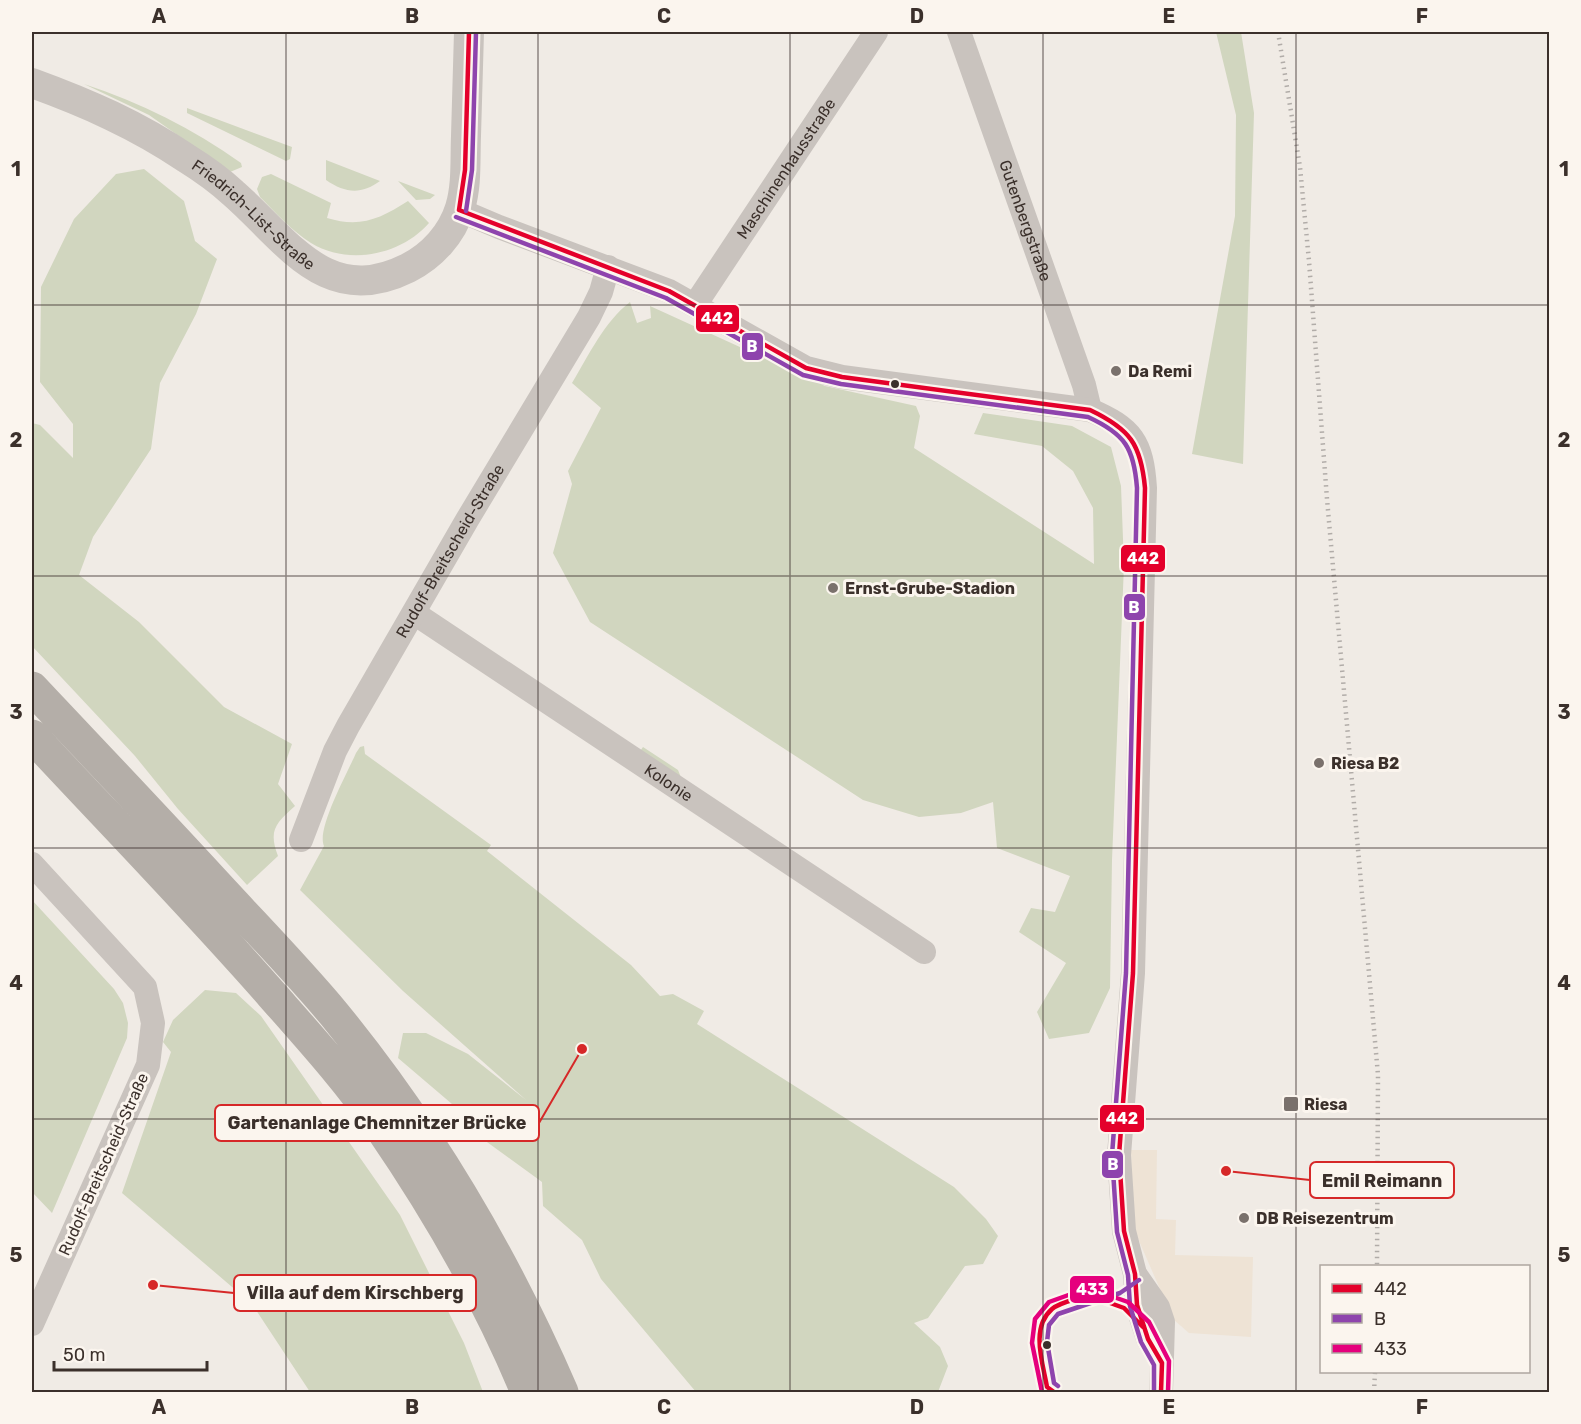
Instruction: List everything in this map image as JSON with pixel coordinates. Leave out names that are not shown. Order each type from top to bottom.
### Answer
[{"type":"highway","points":[[32,688],[284,957],[334,1014],[382,1077],[475,1216],[507,1274],[562,1392]]},
{"type":"highway","points":[[32,736],[231,948],[307,1034],[380,1126],[456,1249],[497,1323],[527,1392]]},
{"type":"street","name":"Friedrich-List-Straße","points":[[32,83],[88,103],[152,135],[232,192],[298,255],[316,269],[337,278],[365,280],[384,277],[420,262],[441,242],[454,224],[459,210],[465,170],[470,32]]},
{"type":"street","name":"Maschinenhausstraße","points":[[695,304],[876,32]]},
{"type":"street","name":"Gutenbergstraße","points":[[959,32],[1084,385],[1090,410]]},
{"type":"street","points":[[459,210],[669,291],[806,368],[842,377],[1090,410],[1117,421],[1137,445],[1143,465],[1145,488],[1133,973],[1119,1155],[1124,1231],[1135,1274],[1158,1307],[1163,1322],[1161,1392]]},
{"type":"street","name":"Rudolf-Breitscheid-Straße","points":[[301,840],[335,751],[589,317],[602,292],[608,267]]},
{"type":"street","name":"Kolonie","points":[[414,613],[924,952]]},
{"type":"street","name":"Rudolf-Breitscheid-Straße","points":[[32,864],[145,987],[153,1023],[148,1065],[32,1324]]},
{"type":"green space","points":[[1216,32],[1241,32],[1254,113],[1243,464],[1192,454],[1235,216],[1236,115]]},
{"type":"green space","points":[[84,84],[125,99],[166,118],[223,151],[241,163],[242,167],[230,172],[149,115]]},
{"type":"green space","points":[[187,108],[292,147],[290,159],[286,161],[187,113]]},
{"type":"green space","points":[[326,160],[380,181],[366,189],[353,191],[340,188],[326,180]]},
{"type":"green space","points":[[144,169],[184,201],[195,241],[217,259],[196,314],[160,383],[151,449],[93,537],[79,575],[139,622],[224,707],[292,744],[278,784],[295,806],[279,822],[274,833],[278,856],[247,885],[178,809],[135,756],[32,646],[32,423],[40,425],[73,458],[73,424],[40,382],[41,287],[74,219],[116,174]]},
{"type":"green space","points":[[271,174],[331,203],[327,218],[360,222],[379,217],[408,201],[429,223],[404,243],[374,254],[342,254],[326,250],[297,233],[260,197],[257,189],[262,177]]},
{"type":"green space","points":[[398,181],[435,195],[430,199],[416,200]]},
{"type":"green space","name":"Ernst-Grube-Stadion","points":[[630,302],[637,323],[651,318],[650,306],[825,386],[916,406],[920,416],[914,448],[1094,564],[1093,508],[1073,471],[1042,446],[974,434],[983,413],[1072,426],[1111,447],[1121,486],[1124,565],[1112,860],[1110,988],[1089,1033],[1049,1039],[1037,1012],[1066,963],[1019,932],[1031,908],[1055,912],[1070,876],[997,848],[993,802],[961,813],[919,817],[863,800],[590,622],[553,553],[572,484],[568,471],[601,408],[572,383],[612,319]]},
{"type":"green space","points":[[364,746],[365,754],[491,845],[487,851],[631,965],[660,996],[673,994],[704,1011],[697,1024],[954,1187],[986,1219],[998,1236],[983,1264],[965,1266],[928,1318],[914,1323],[940,1347],[948,1366],[938,1392],[696,1392],[601,1279],[582,1240],[543,1206],[542,1182],[480,1137],[452,1104],[398,1058],[403,1033],[426,1033],[468,1054],[526,1100],[403,991],[300,890],[324,846],[324,827],[334,800],[356,753],[360,747]]},
{"type":"green space","points":[[643,747],[678,770],[682,780],[638,754]]},
{"type":"green space","points":[[32,900],[114,989],[123,1003],[128,1023],[127,1038],[52,1213],[32,1192]]},
{"type":"green space","points":[[205,990],[236,993],[261,1016],[400,1215],[464,1343],[483,1392],[310,1392],[252,1304],[122,1193],[171,1052],[163,1042],[173,1020]]},
{"type":"shaded area","points":[[1131,1150],[1157,1150],[1156,1219],[1176,1220],[1175,1255],[1253,1257],[1251,1337],[1189,1333],[1173,1319],[1133,1227]]},
{"type":"railway","points":[[1278,32],[1300,167],[1378,1075],[1377,1265]]},
{"type":"railway","points":[[1374,1392],[1375,1373]]},
{"type":"transit line","name":"442","points":[[459,210],[465,170],[469,32]]},
{"type":"transit line","name":"B","points":[[466,211],[472,170],[476,32]]},
{"type":"transit line","name":"442","points":[[459,210],[669,291],[806,368],[842,377],[1090,410],[1115,424],[1131,440],[1140,460],[1145,488],[1133,973],[1119,1155],[1124,1231],[1135,1274],[1137,1305],[1148,1339],[1162,1363],[1161,1392]]},
{"type":"transit line","name":"B","points":[[456,217],[666,298],[803,375],[841,384],[1088,417],[1119,436],[1130,452],[1137,488],[1126,973],[1112,1155],[1117,1232],[1128,1275],[1130,1306],[1141,1342],[1154,1365],[1154,1392]]},
{"type":"transit line","name":"B","points":[[1058,1386],[1054,1383],[1047,1342],[1049,1325],[1058,1314],[1120,1293],[1139,1280]]},
{"type":"transit line","name":"433","points":[[1042,1392],[1032,1343],[1035,1319],[1049,1302],[1088,1288],[1128,1302],[1149,1322],[1169,1361],[1168,1392]]},
{"type":"transit line","name":"442","points":[[1054,1392],[1047,1387],[1040,1346],[1041,1326],[1052,1309],[1088,1295],[1124,1308],[1143,1327]]},
{"type":"place","name":"Da Remi","points":[[1116,371]]},
{"type":"place","name":"Ernst-Grube-Stadion","points":[[833,588]]},
{"type":"place","name":"Riesa B2","points":[[1319,763]]},
{"type":"place","name":"Gartenanlage Chemnitzer Brücke","points":[[582,1049]]},
{"type":"place","name":"Riesa","points":[[1291,1104]]},
{"type":"place","name":"Emil Reimann","points":[[1226,1171]]},
{"type":"place","name":"DB Reisezentrum","points":[[1244,1218]]},
{"type":"place","name":"Villa auf dem Kirschberg","points":[[153,1285]]}]
